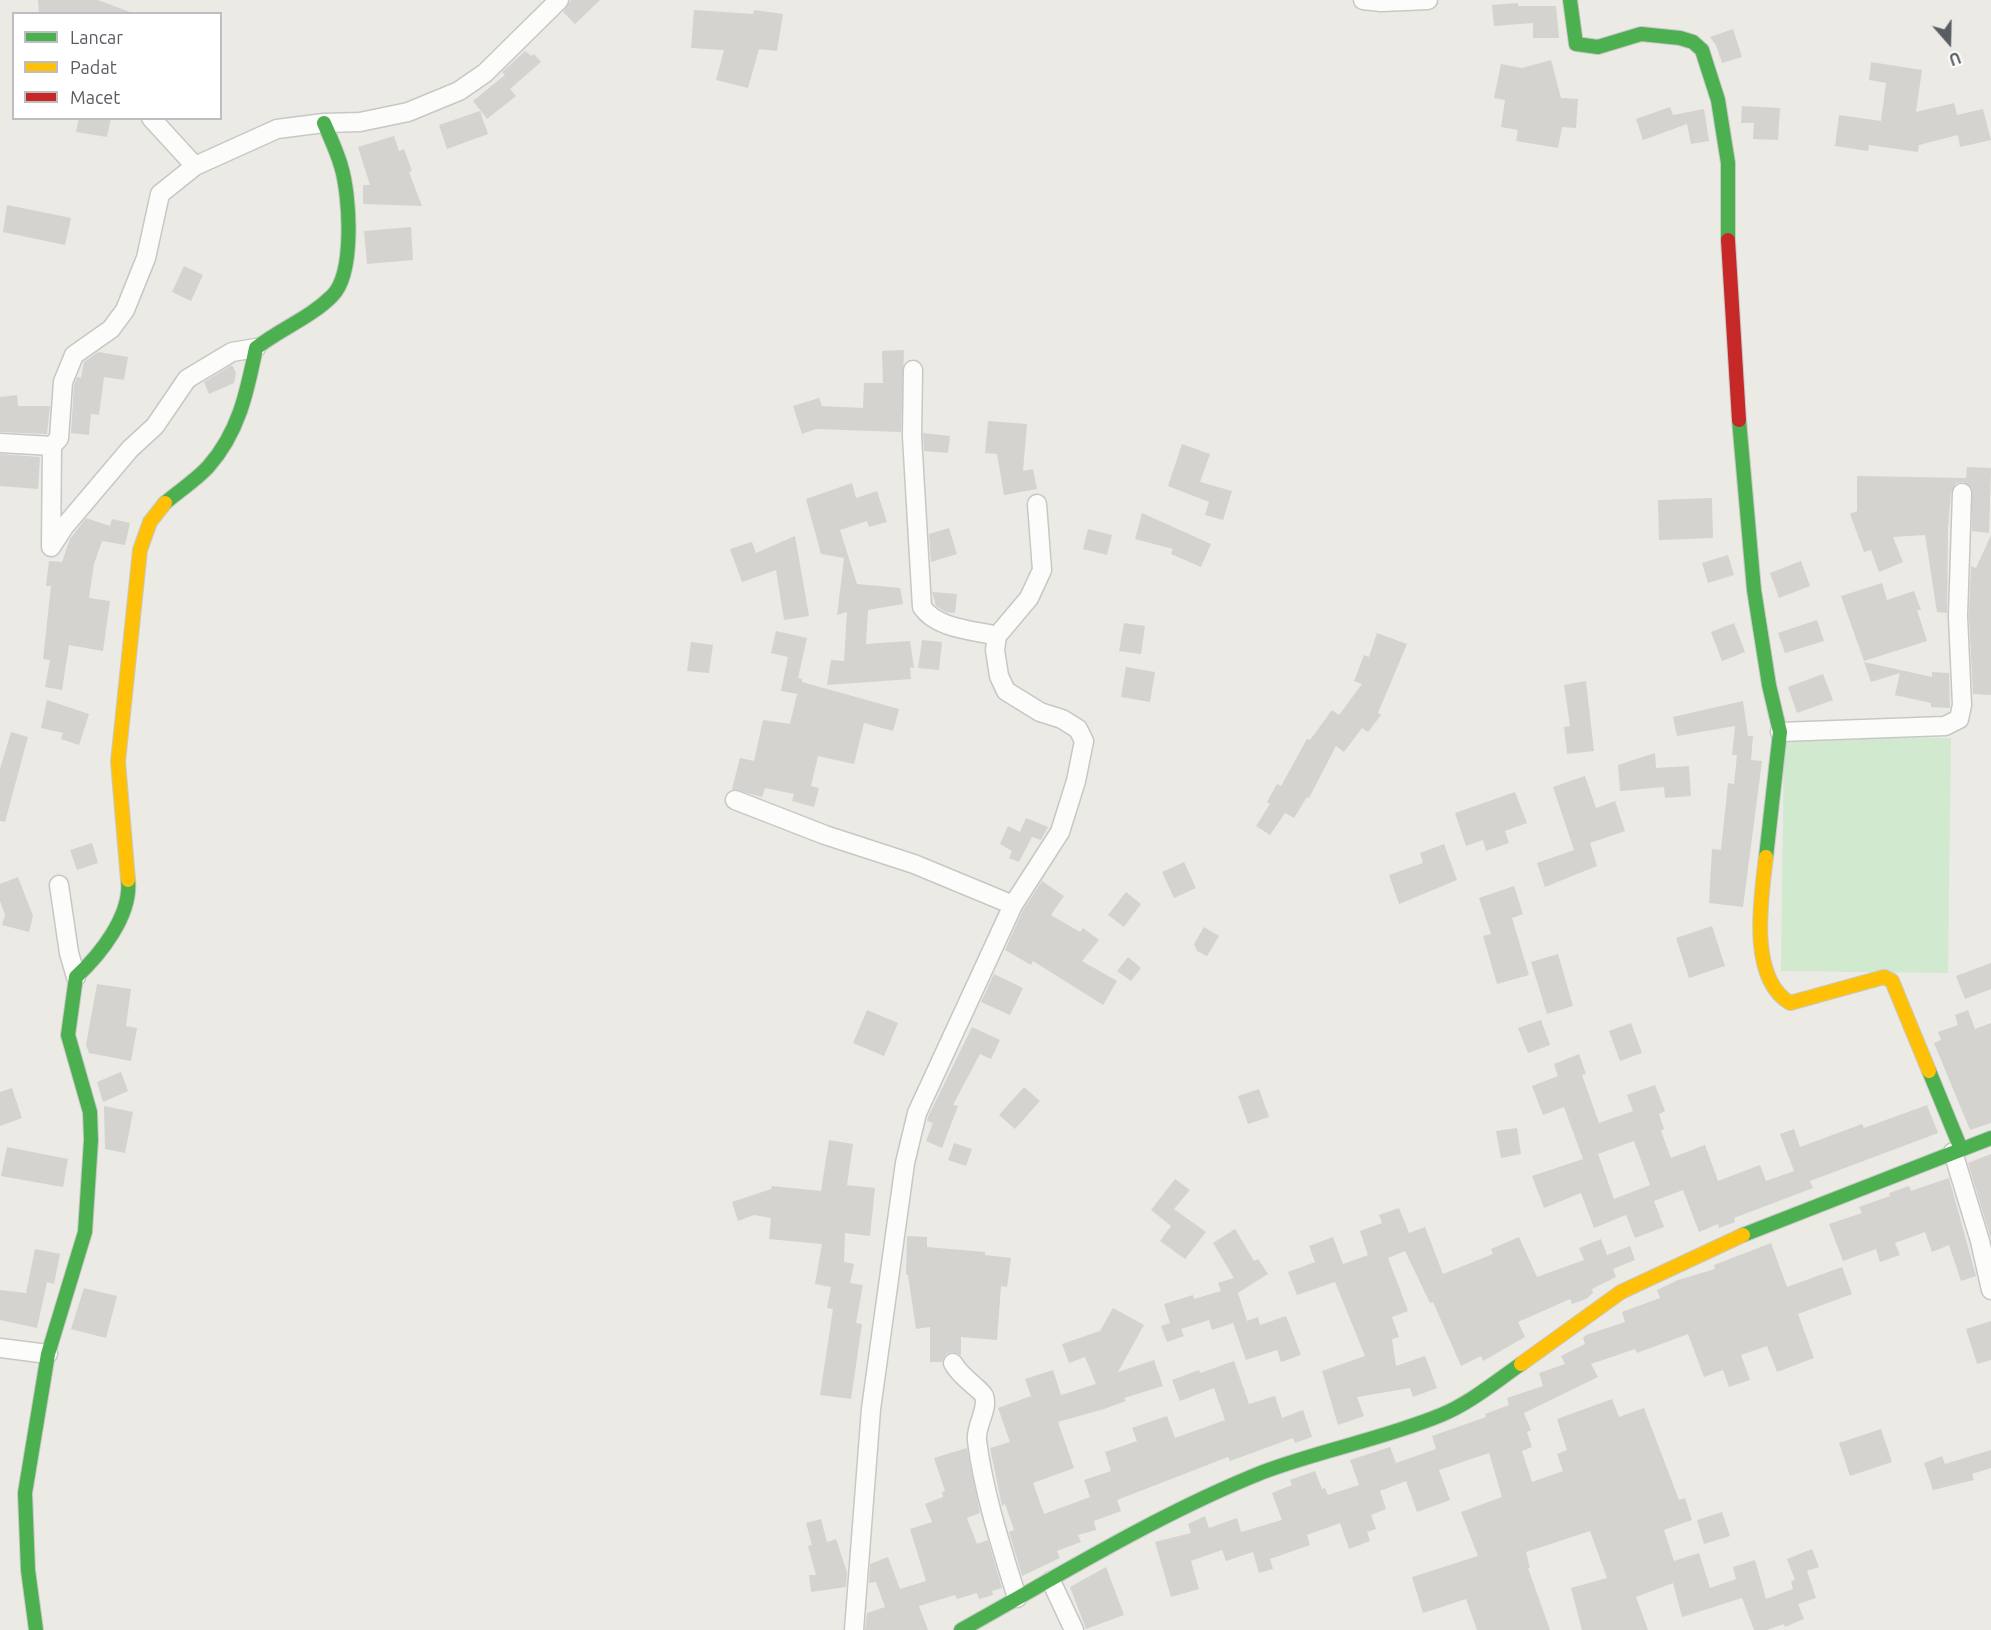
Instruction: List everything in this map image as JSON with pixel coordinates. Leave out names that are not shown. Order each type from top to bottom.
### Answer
[{"type":"street","points":[[324,123],[341,166],[348,200],[345,274],[334,294],[315,312],[270,337],[256,348],[232,352],[187,379],[155,426],[130,449],[64,527],[51,547],[52,446],[59,438],[63,382],[74,356],[111,329],[125,310],[146,258],[160,194],[195,166],[277,129],[324,123],[360,122],[408,112],[459,91],[485,74],[559,0]]},
{"type":"street","points":[[1363,0],[1381,2],[1428,0]]},
{"type":"street","points":[[1569,0],[1576,44],[1598,47],[1641,34],[1680,38],[1693,42],[1702,50],[1718,100],[1728,163],[1727,217],[1743,487],[1762,649],[1780,732],[1759,917],[1762,955],[1773,986],[1780,997],[1790,1003],[1884,977],[1892,981],[1957,1151],[1991,1290]]},
{"type":"street","points":[[153,120],[195,166]]},
{"type":"street","points":[[76,977],[96,959],[121,915],[129,886],[118,762],[140,550],[150,522],[158,509],[208,467],[231,433],[245,405],[256,348]]},
{"type":"street","points":[[913,370],[912,436],[922,607],[926,614],[945,624],[997,636]]},
{"type":"street","points":[[0,443],[52,446]]},
{"type":"street","points":[[1780,732],[1945,726],[1959,719],[1962,705],[1958,616],[1962,493]]},
{"type":"street","points":[[854,1630],[871,1409],[905,1163],[917,1113],[1013,905],[1060,832],[1076,781],[1084,741],[1077,729],[1062,719],[1040,712],[1006,691],[999,676],[995,650],[997,636],[1029,598],[1042,570],[1037,504]]},
{"type":"street","points":[[735,800],[825,835],[914,864],[1013,905]]},
{"type":"street","points":[[36,1630],[28,1570],[25,1493],[48,1354],[85,1232],[90,1112],[68,1035],[76,977],[69,953],[59,885]]},
{"type":"street","points":[[961,1630],[1144,1528],[1264,1472],[1441,1415],[1473,1398],[1621,1292],[1672,1266],[1778,1220],[1991,1138]]},
{"type":"street","points":[[0,1348],[48,1354]]},
{"type":"street","points":[[953,1363],[959,1374],[983,1392],[986,1401],[978,1424],[977,1446],[995,1528],[1017,1598]]},
{"type":"street","points":[[1051,1581],[1074,1630]]},
{"type":"green space","points":[[1784,737],[1951,738],[1948,973],[1781,971]]},
{"type":"building","points":[[38,0],[98,0],[130,12],[39,12]]},
{"type":"building","points":[[571,0],[600,0],[575,24],[563,12]]},
{"type":"building","points":[[1518,3],[1518,6],[1556,6],[1559,38],[1533,38],[1533,23],[1494,26],[1492,5]]},
{"type":"building","points":[[694,10],[753,14],[754,10],[783,14],[777,51],[759,49],[748,88],[716,80],[724,50],[691,48]]},
{"type":"building","points":[[1733,29],[1742,57],[1722,63],[1716,45],[1710,37]]},
{"type":"building","points":[[525,51],[531,56],[534,54],[541,62],[510,89],[516,96],[487,119],[473,101],[505,75],[502,72]]},
{"type":"building","points":[[1551,60],[1561,98],[1578,99],[1576,128],[1562,127],[1558,148],[1516,141],[1518,130],[1501,127],[1505,100],[1494,98],[1501,64],[1522,68]]},
{"type":"building","points":[[1871,62],[1922,70],[1916,112],[1954,103],[1957,115],[1983,109],[1991,140],[1960,147],[1958,135],[1919,145],[1918,152],[1869,145],[1868,151],[1835,146],[1839,115],[1881,121],[1886,83],[1869,80]]},
{"type":"building","points":[[1742,106],[1780,108],[1778,140],[1753,139],[1754,123],[1741,123]]},
{"type":"building","points":[[1670,107],[1673,115],[1704,109],[1709,141],[1691,144],[1687,124],[1643,140],[1636,119]]},
{"type":"building","points":[[480,111],[488,134],[447,149],[439,125]]},
{"type":"building","points":[[79,120],[111,120],[107,137],[76,132]]},
{"type":"building","points":[[394,136],[399,151],[404,149],[412,171],[409,172],[422,206],[363,204],[363,185],[370,185],[358,147]]},
{"type":"building","points":[[7,205],[71,218],[65,245],[3,232]]},
{"type":"building","points":[[411,227],[413,260],[367,264],[364,231]]},
{"type":"building","points":[[184,266],[203,275],[191,301],[172,292]]},
{"type":"building","points":[[904,350],[901,432],[816,429],[802,434],[793,406],[819,398],[822,406],[863,408],[864,383],[883,383],[882,351]]},
{"type":"building","points":[[98,352],[128,357],[124,380],[104,377],[99,415],[91,414],[89,435],[71,433],[74,385],[77,377],[81,378],[84,362]]},
{"type":"building","points":[[232,365],[236,373],[234,383],[209,394],[204,382]]},
{"type":"building","points":[[17,395],[18,406],[50,406],[47,434],[0,432],[0,397]]},
{"type":"building","points":[[988,421],[1027,424],[1023,471],[1033,469],[1037,489],[1004,495],[997,454],[985,453]]},
{"type":"building","points":[[923,433],[950,436],[948,453],[924,451]]},
{"type":"building","points":[[1182,444],[1210,454],[1200,482],[1232,491],[1223,520],[1205,515],[1209,502],[1168,486]]},
{"type":"building","points":[[0,454],[40,457],[38,489],[0,486]]},
{"type":"building","points":[[1967,467],[1991,468],[1989,533],[1972,531],[1972,488],[1963,482],[1956,483],[1951,492],[1948,528],[1947,613],[1937,612],[1925,535],[1893,537],[1903,562],[1879,572],[1871,550],[1864,552],[1850,514],[1857,511],[1857,476],[1966,478]]},
{"type":"building","points":[[852,483],[856,498],[877,491],[887,522],[869,527],[867,521],[840,530],[857,584],[900,588],[903,604],[868,610],[866,644],[910,641],[914,668],[910,667],[911,679],[827,685],[831,660],[844,661],[847,612],[837,615],[844,558],[821,554],[806,499]]},
{"type":"building","points":[[1712,498],[1713,538],[1659,540],[1658,500]]},
{"type":"building","points":[[1142,513],[1211,544],[1201,567],[1171,554],[1173,549],[1135,539]]},
{"type":"building","points":[[86,518],[110,526],[112,519],[130,523],[125,545],[102,541],[94,564],[89,598],[110,601],[103,651],[69,645],[62,690],[45,687],[50,660],[43,659],[51,586],[46,586],[49,561],[62,562],[70,539]]},
{"type":"building","points":[[949,528],[957,554],[931,562],[929,534]]},
{"type":"building","points":[[1088,529],[1112,535],[1107,555],[1083,549]]},
{"type":"building","points":[[1991,535],[1991,695],[1973,694],[1969,616],[1971,566],[1976,568]]},
{"type":"building","points":[[795,536],[809,616],[784,620],[776,570],[742,582],[730,549],[752,542],[756,553]]},
{"type":"building","points":[[1728,555],[1734,575],[1708,583],[1702,563]]},
{"type":"building","points":[[1801,561],[1810,586],[1779,598],[1770,573]]},
{"type":"building","points":[[1882,583],[1887,600],[1914,591],[1921,610],[1917,610],[1927,641],[1864,661],[1841,596]]},
{"type":"building","points":[[932,592],[957,594],[955,613],[946,612],[936,606]]},
{"type":"building","points":[[1817,620],[1824,641],[1785,653],[1778,633]]},
{"type":"building","points":[[1124,623],[1145,626],[1141,654],[1119,651]]},
{"type":"building","points":[[1734,623],[1745,652],[1722,661],[1711,632]]},
{"type":"building","points":[[776,631],[807,638],[798,678],[802,679],[802,682],[899,709],[893,731],[864,723],[854,764],[818,756],[811,786],[819,788],[814,807],[792,801],[794,794],[765,788],[762,797],[732,789],[740,758],[754,761],[763,720],[790,724],[797,694],[781,691],[788,657],[771,653]]},
{"type":"building","points":[[1377,633],[1407,644],[1378,713],[1381,715],[1368,732],[1362,728],[1344,752],[1336,746],[1309,798],[1307,797],[1294,818],[1285,813],[1270,835],[1256,826],[1270,804],[1267,802],[1277,784],[1281,786],[1307,739],[1310,740],[1332,710],[1339,715],[1362,684],[1354,681],[1364,655],[1369,657]]},
{"type":"building","points":[[922,640],[942,642],[939,670],[918,668]]},
{"type":"building","points":[[691,642],[713,645],[709,673],[687,671]]},
{"type":"building","points":[[1864,662],[1932,677],[1932,672],[1949,673],[1950,708],[1931,707],[1931,703],[1895,695],[1900,673],[1871,682]]},
{"type":"building","points":[[1126,667],[1155,672],[1150,702],[1121,697]]},
{"type":"building","points":[[1823,674],[1833,700],[1797,713],[1788,687]]},
{"type":"building","points":[[1586,681],[1594,751],[1567,754],[1564,727],[1570,726],[1564,685]]},
{"type":"building","points":[[47,700],[89,714],[79,745],[61,739],[63,733],[41,728]]},
{"type":"building","points":[[1743,701],[1748,736],[1753,736],[1751,760],[1762,761],[1743,907],[1709,903],[1712,849],[1721,850],[1728,783],[1734,784],[1737,755],[1732,755],[1735,726],[1677,736],[1673,717]]},
{"type":"building","points":[[11,732],[28,737],[5,822],[0,821],[0,769]]},
{"type":"building","points":[[1655,753],[1656,768],[1689,766],[1691,796],[1665,798],[1664,787],[1620,791],[1618,765]]},
{"type":"building","points":[[1585,776],[1596,808],[1615,801],[1625,831],[1590,843],[1597,866],[1545,887],[1537,863],[1574,850],[1553,787]]},
{"type":"building","points":[[1515,792],[1527,823],[1505,831],[1509,843],[1486,851],[1483,840],[1466,846],[1455,813]]},
{"type":"building","points":[[1026,818],[1048,827],[1041,840],[1032,837],[1019,862],[1009,858],[1012,851],[1000,844],[1008,826],[1020,832]]},
{"type":"building","points":[[92,843],[98,863],[77,870],[70,850]]},
{"type":"building","points":[[1444,844],[1457,880],[1399,904],[1389,875],[1423,863],[1420,853]]},
{"type":"building","points":[[1184,862],[1196,888],[1174,898],[1162,872]]},
{"type":"building","points":[[18,877],[33,916],[29,932],[2,925],[5,915],[0,901],[0,884]]},
{"type":"building","points":[[1042,881],[1064,896],[1051,915],[1080,932],[1083,928],[1099,940],[1082,961],[1117,981],[1103,1005],[1033,961],[1031,965],[1005,950],[1023,910]]},
{"type":"building","points":[[1514,886],[1523,914],[1512,918],[1529,975],[1497,984],[1483,936],[1491,934],[1479,898]]},
{"type":"building","points":[[1126,892],[1141,904],[1124,927],[1108,915]]},
{"type":"building","points":[[1712,926],[1725,966],[1689,978],[1676,938]]},
{"type":"building","points":[[1204,927],[1219,936],[1207,956],[1197,951],[1194,944]]},
{"type":"building","points":[[1558,954],[1573,1006],[1547,1014],[1531,962]]},
{"type":"building","points":[[1128,957],[1141,968],[1131,981],[1117,971]]},
{"type":"building","points":[[1991,963],[1991,989],[1965,999],[1956,976]]},
{"type":"building","points":[[994,974],[1023,988],[1010,1015],[981,1002]]},
{"type":"building","points":[[97,984],[131,989],[126,1026],[137,1028],[131,1061],[89,1053],[86,1045]]},
{"type":"building","points":[[867,1010],[898,1023],[884,1056],[853,1043]]},
{"type":"building","points":[[1968,1010],[1975,1029],[1991,1023],[1991,1123],[1970,1130],[1934,1043],[1941,1040],[1938,1032],[1958,1025],[1955,1015]]},
{"type":"building","points":[[1541,1020],[1550,1045],[1528,1053],[1518,1028]]},
{"type":"building","points":[[1631,1023],[1642,1053],[1620,1061],[1609,1031]]},
{"type":"building","points":[[972,1027],[1000,1040],[991,1059],[980,1054],[953,1105],[958,1106],[942,1148],[926,1141],[933,1123],[927,1121]]},
{"type":"building","points":[[1579,1054],[1586,1074],[1582,1075],[1599,1123],[1633,1111],[1627,1095],[1655,1085],[1665,1111],[1659,1114],[1664,1129],[1661,1131],[1671,1158],[1705,1145],[1718,1181],[1760,1165],[1766,1181],[1794,1171],[1780,1134],[1794,1129],[1800,1147],[1862,1124],[1864,1128],[1927,1105],[1938,1133],[1810,1181],[1813,1188],[1734,1218],[1735,1222],[1719,1228],[1718,1224],[1699,1232],[1683,1190],[1654,1201],[1664,1227],[1635,1238],[1626,1215],[1594,1228],[1581,1193],[1544,1208],[1532,1176],[1583,1159],[1564,1107],[1543,1115],[1532,1086],[1558,1076],[1554,1064]],"holes":[[[1634,1141],[1650,1185],[1614,1199],[1598,1154]]]},
{"type":"building","points":[[121,1072],[128,1091],[103,1102],[97,1082]]},
{"type":"building","points":[[1024,1087],[1040,1101],[1015,1129],[999,1115]]},
{"type":"building","points":[[12,1088],[22,1118],[0,1126],[0,1092]]},
{"type":"building","points":[[1259,1089],[1269,1117],[1248,1124],[1238,1096]]},
{"type":"building","points":[[104,1106],[133,1112],[125,1153],[105,1149]]},
{"type":"building","points":[[1517,1128],[1521,1154],[1501,1158],[1496,1131]]},
{"type":"building","points":[[829,1140],[853,1144],[847,1185],[875,1188],[870,1236],[845,1233],[844,1262],[854,1264],[850,1283],[863,1285],[856,1323],[862,1324],[851,1399],[820,1395],[833,1309],[827,1308],[831,1287],[815,1284],[822,1244],[769,1239],[771,1218],[754,1215],[738,1221],[732,1202],[771,1189],[772,1186],[821,1191]]},
{"type":"building","points":[[954,1143],[972,1149],[966,1166],[948,1160]]},
{"type":"building","points":[[7,1147],[68,1159],[63,1187],[1,1176]]},
{"type":"building","points":[[1991,1154],[1991,1239],[1968,1163]]},
{"type":"building","points":[[1949,1178],[1976,1276],[1961,1281],[1949,1245],[1932,1252],[1925,1232],[1895,1243],[1900,1255],[1880,1262],[1876,1249],[1843,1261],[1829,1224],[1862,1213],[1859,1207],[1890,1196],[1889,1193],[1909,1186],[1911,1191]]},
{"type":"building","points":[[1175,1179],[1190,1190],[1174,1209],[1206,1232],[1185,1259],[1160,1241],[1171,1226],[1151,1210]]},
{"type":"building","points":[[1399,1208],[1409,1233],[1425,1227],[1443,1274],[1493,1254],[1491,1249],[1519,1237],[1537,1277],[1584,1260],[1579,1248],[1601,1239],[1607,1255],[1630,1246],[1635,1260],[1613,1269],[1616,1277],[1592,1289],[1593,1293],[1586,1299],[1572,1304],[1570,1299],[1518,1322],[1525,1337],[1483,1361],[1481,1356],[1461,1366],[1433,1302],[1430,1303],[1405,1251],[1388,1258],[1408,1311],[1392,1317],[1399,1337],[1392,1339],[1396,1366],[1425,1356],[1437,1388],[1413,1397],[1410,1388],[1357,1397],[1364,1416],[1338,1425],[1322,1371],[1365,1356],[1335,1282],[1297,1295],[1288,1272],[1315,1262],[1309,1246],[1333,1237],[1343,1264],[1368,1255],[1360,1231],[1382,1223],[1379,1215]]},
{"type":"building","points":[[1235,1229],[1254,1261],[1258,1259],[1268,1274],[1238,1293],[1247,1321],[1258,1317],[1260,1325],[1286,1316],[1301,1355],[1281,1362],[1277,1350],[1246,1360],[1233,1323],[1212,1330],[1209,1320],[1181,1329],[1184,1336],[1167,1342],[1161,1326],[1170,1323],[1164,1304],[1193,1295],[1194,1299],[1221,1291],[1218,1283],[1234,1278],[1213,1243]]},
{"type":"building","points":[[907,1236],[927,1237],[927,1247],[985,1252],[985,1255],[1011,1258],[1007,1287],[1001,1286],[997,1340],[961,1337],[961,1355],[952,1352],[946,1354],[942,1362],[930,1362],[930,1327],[916,1329],[908,1275],[906,1275]]},
{"type":"building","points":[[1771,1243],[1787,1287],[1842,1267],[1852,1294],[1798,1314],[1814,1358],[1777,1372],[1767,1346],[1741,1355],[1750,1380],[1729,1387],[1723,1370],[1704,1377],[1688,1334],[1637,1353],[1635,1349],[1591,1364],[1598,1377],[1524,1413],[1531,1430],[1527,1432],[1532,1447],[1522,1451],[1532,1482],[1563,1471],[1557,1454],[1567,1450],[1557,1419],[1612,1399],[1619,1417],[1644,1408],[1679,1500],[1685,1498],[1692,1520],[1664,1530],[1674,1561],[1699,1553],[1710,1588],[1736,1579],[1733,1567],[1755,1560],[1766,1599],[1793,1589],[1791,1581],[1795,1580],[1787,1559],[1812,1549],[1819,1567],[1807,1571],[1816,1598],[1798,1604],[1804,1619],[1785,1627],[1784,1624],[1767,1630],[1754,1630],[1742,1598],[1682,1617],[1673,1583],[1636,1597],[1648,1630],[1582,1630],[1571,1588],[1607,1578],[1590,1531],[1526,1552],[1530,1568],[1528,1568],[1550,1630],[1477,1630],[1466,1599],[1423,1613],[1412,1577],[1478,1556],[1461,1512],[1502,1497],[1489,1453],[1439,1470],[1450,1500],[1417,1512],[1406,1481],[1380,1491],[1386,1509],[1371,1515],[1376,1529],[1367,1532],[1370,1541],[1349,1549],[1340,1523],[1307,1535],[1310,1545],[1270,1559],[1273,1569],[1259,1573],[1253,1552],[1226,1561],[1222,1550],[1191,1561],[1199,1589],[1171,1597],[1155,1542],[1191,1533],[1188,1524],[1205,1516],[1209,1528],[1237,1518],[1241,1532],[1282,1520],[1272,1493],[1292,1485],[1290,1480],[1315,1471],[1322,1489],[1325,1488],[1328,1495],[1359,1485],[1350,1460],[1390,1447],[1396,1463],[1436,1449],[1432,1436],[1486,1417],[1485,1414],[1509,1405],[1507,1398],[1543,1386],[1539,1373],[1565,1364],[1561,1356],[1585,1344],[1583,1338],[1586,1335],[1625,1322],[1622,1312],[1660,1298],[1657,1290],[1678,1280],[1715,1269],[1714,1265]]},
{"type":"building","points":[[35,1249],[60,1254],[54,1284],[47,1282],[37,1328],[0,1320],[0,1290],[26,1293]]},
{"type":"building","points":[[84,1288],[117,1296],[106,1338],[71,1329]]},
{"type":"building","points":[[1113,1308],[1144,1325],[1118,1372],[1154,1360],[1163,1386],[1124,1398],[1126,1401],[1104,1409],[1058,1422],[1074,1468],[1033,1483],[1044,1514],[1090,1497],[1084,1480],[1111,1471],[1105,1452],[1137,1441],[1132,1428],[1167,1416],[1175,1438],[1225,1420],[1214,1388],[1180,1401],[1172,1380],[1199,1370],[1200,1373],[1234,1361],[1249,1404],[1275,1396],[1282,1418],[1303,1410],[1312,1437],[1295,1443],[1293,1438],[1230,1461],[1228,1457],[1117,1500],[1121,1511],[1094,1521],[1096,1530],[1078,1535],[1081,1542],[1057,1551],[1060,1558],[1022,1576],[1009,1532],[1014,1530],[1005,1504],[1002,1506],[990,1448],[1010,1442],[998,1408],[1031,1396],[1025,1379],[1053,1370],[1061,1395],[1096,1384],[1085,1357],[1069,1363],[1062,1344],[1100,1331]]},
{"type":"building","points":[[1991,1321],[1991,1360],[1977,1364],[1966,1329]]},
{"type":"building","points":[[1881,1429],[1892,1462],[1850,1476],[1839,1443]]},
{"type":"building","points":[[967,1448],[980,1513],[967,1518],[977,1544],[988,1540],[1002,1588],[992,1591],[993,1595],[979,1599],[977,1593],[957,1599],[955,1595],[919,1606],[928,1630],[865,1630],[867,1613],[885,1607],[876,1582],[869,1583],[870,1564],[888,1557],[900,1589],[926,1581],[910,1529],[932,1522],[925,1504],[943,1497],[942,1492],[945,1491],[934,1458]]},
{"type":"building","points":[[1991,1450],[1991,1468],[1972,1474],[1974,1480],[1933,1490],[1924,1463],[1942,1456],[1945,1464]]},
{"type":"building","points":[[1722,1512],[1730,1536],[1704,1544],[1697,1520]]},
{"type":"building","points":[[821,1519],[827,1542],[836,1539],[847,1572],[846,1587],[811,1592],[809,1575],[816,1575],[808,1546],[812,1545],[806,1523]]},
{"type":"building","points":[[1106,1567],[1124,1615],[1086,1629],[1070,1587]]},
{"type":"traffic: fast","points":[[1570,0],[1576,44],[1598,47],[1641,34],[1680,38],[1693,42],[1702,50],[1718,100],[1728,163],[1728,240]]},
{"type":"traffic: fast","points":[[165,503],[203,472],[219,454],[240,411],[256,348],[314,311],[332,296],[339,285],[347,253],[347,195],[339,161],[324,123]]},
{"type":"traffic: fast","points":[[1739,420],[1754,590],[1769,685],[1780,732],[1766,857]]},
{"type":"traffic: fast","points":[[36,1630],[28,1570],[25,1493],[48,1354],[85,1232],[91,1140],[90,1112],[68,1035],[76,977],[104,946],[120,920],[128,893],[128,880]]},
{"type":"traffic: fast","points":[[1929,1071],[1961,1149]]},
{"type":"traffic: fast","points":[[1743,1235],[1991,1138]]},
{"type":"traffic: fast","points":[[961,1630],[1110,1546],[1185,1507],[1263,1472],[1397,1431],[1441,1415],[1472,1398],[1521,1364]]},
{"type":"traffic: slow","points":[[128,880],[118,762],[140,550],[150,522],[165,503]]},
{"type":"traffic: slow","points":[[1766,857],[1760,936],[1768,975],[1777,991],[1790,1003],[1884,977],[1892,981],[1929,1071]]},
{"type":"traffic: slow","points":[[1521,1364],[1621,1292],[1743,1235]]},
{"type":"traffic: jam","points":[[1728,240],[1739,420]]}]
